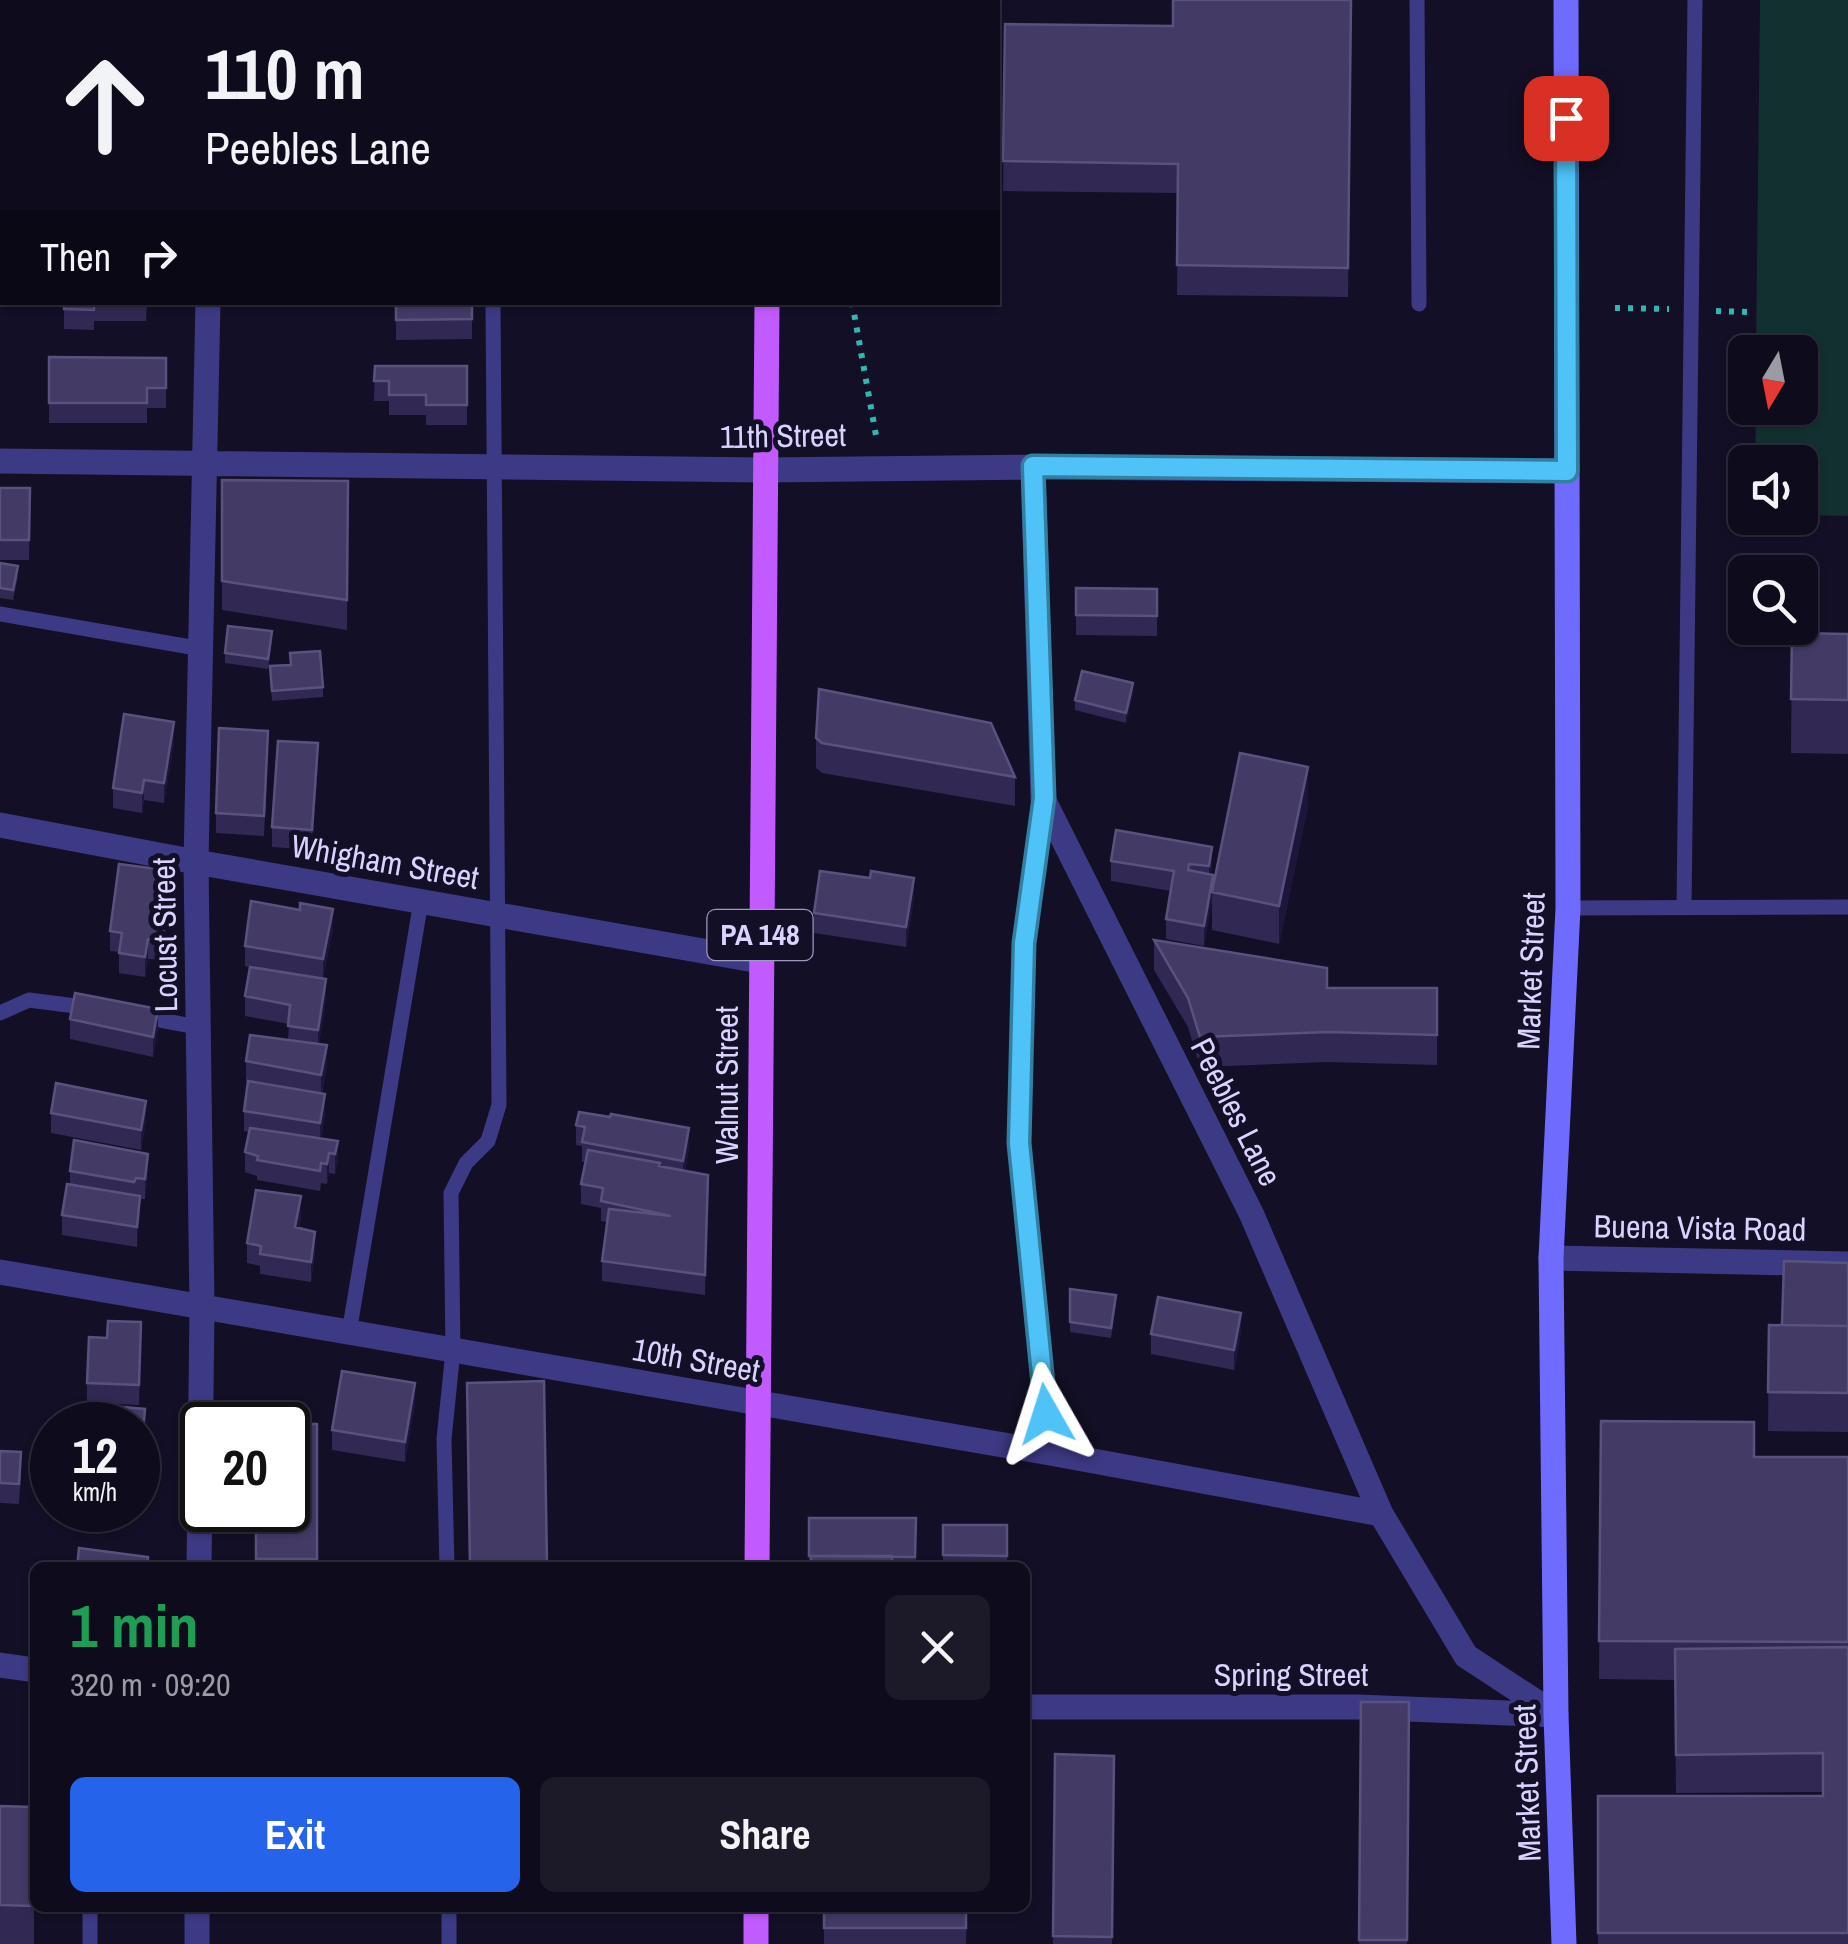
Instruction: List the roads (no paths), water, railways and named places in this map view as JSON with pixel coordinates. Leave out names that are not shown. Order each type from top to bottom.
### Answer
[{"type":"main road","name":"Market Street","points":[[1564,1944],[1556,1715],[1551,1258],[1568,908],[1566,0]]},
{"type":"main road","name":"Walnut Street","points":[[757,1562],[767,305]]},
{"type":"main road","points":[[756,1912],[756,1944]]},
{"type":"street","name":"Locust Street","points":[[199,1562],[202,1306],[196,862],[208,305]]},
{"type":"street","name":"11th Street","points":[[0,461],[764,470],[1033,466],[1567,471]]},
{"type":"street","name":"Peebles Lane","points":[[1033,466],[1044,798],[1251,1213],[1382,1514],[1466,1656],[1556,1715]]},
{"type":"street","name":"Whigham Street","points":[[0,824],[760,961]]},
{"type":"street","name":"Buena Vista Road","points":[[1551,1258],[1848,1264]]},
{"type":"street","name":"10th Street","points":[[0,1272],[1382,1514]]},
{"type":"street","points":[[0,1666],[30,1669]]},
{"type":"street","name":"Spring Street","points":[[1030,1707],[1358,1707],[1556,1715]]},
{"type":"street","points":[[198,1912],[198,1944]]},
{"type":"lane","points":[[1417,0],[1419,304]]},
{"type":"lane","points":[[1684,908],[1695,0]]},
{"type":"lane","points":[[447,1562],[444,1439],[453,1352],[451,1194],[466,1163],[488,1141],[499,1105],[492,305]]},
{"type":"lane","points":[[0,614],[202,650]]},
{"type":"lane","points":[[1044,798],[1024,943],[1019,1143],[1050,1453]]},
{"type":"lane","points":[[349,1332],[420,901]]},
{"type":"lane","points":[[1568,908],[1848,907]]},
{"type":"lane","points":[[0,1012],[29,1000],[110,1012]]},
{"type":"lane","points":[[128,1015],[198,1027]]},
{"type":"lane","points":[[90,1912],[90,1944]]},
{"type":"lane","points":[[449,1912],[449,1944]]}]
